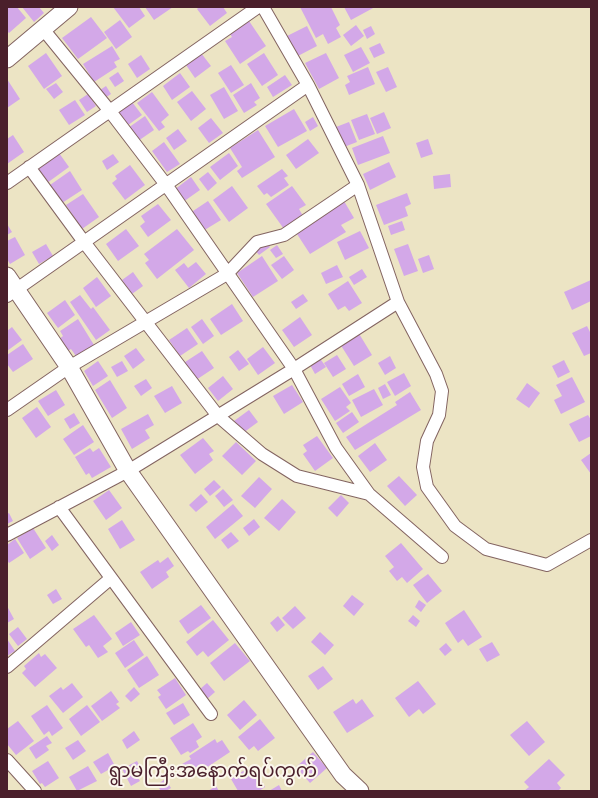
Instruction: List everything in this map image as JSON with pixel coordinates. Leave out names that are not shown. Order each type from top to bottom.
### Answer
[{"type":"street","points":[[9,54],[43,29],[69,7]]},
{"type":"street","points":[[7,183],[109,110],[258,7]]},
{"type":"street","points":[[263,7],[308,85],[358,185],[398,302],[436,374],[442,391],[439,415],[427,441],[423,467],[427,487],[455,526],[486,549],[547,565],[591,540]]},
{"type":"street","points":[[43,29],[109,110],[167,186],[294,369],[336,448],[369,494],[442,557]]},
{"type":"street","points":[[308,85],[167,186],[84,242],[10,287],[69,367],[128,471],[343,775],[360,791]]},
{"type":"street","points":[[29,167],[84,242],[218,416],[262,454],[297,476],[369,494]]},
{"type":"street","points":[[7,410],[69,367],[227,274],[257,242],[284,235],[358,185]]},
{"type":"street","points":[[7,534],[128,471],[294,369],[398,302]]},
{"type":"street","points":[[59,508],[211,714]]},
{"type":"street","points":[[7,667],[110,579]]},
{"type":"street","points":[[7,760],[35,791]]},
{"type":"building","points":[[7,7],[17,7],[26,18],[9,33],[7,31]]},
{"type":"building","points":[[22,7],[39,7],[44,13],[34,22]]},
{"type":"building","points":[[113,7],[139,7],[145,16],[129,28]]},
{"type":"building","points":[[145,7],[173,7],[154,20]]},
{"type":"building","points":[[199,7],[223,7],[227,13],[210,26],[197,9]]},
{"type":"building","points":[[300,7],[331,7],[340,25],[336,28],[341,37],[328,44],[323,34],[316,38]]},
{"type":"building","points":[[344,7],[375,7],[351,20]]},
{"type":"building","points":[[91,17],[107,38],[78,59],[62,38]]},
{"type":"building","points":[[247,18],[266,46],[240,64],[225,41],[232,37],[228,31]]},
{"type":"building","points":[[120,20],[132,37],[116,49],[104,32]]},
{"type":"building","points":[[356,25],[364,36],[351,46],[343,35]]},
{"type":"building","points":[[307,26],[317,46],[296,57],[285,37]]},
{"type":"building","points":[[371,26],[375,34],[367,39],[363,30]]},
{"type":"building","points":[[380,43],[385,53],[374,58],[369,48]]},
{"type":"building","points":[[112,46],[120,59],[114,62],[117,67],[94,82],[83,64]]},
{"type":"building","points":[[361,47],[370,63],[353,72],[344,55]]},
{"type":"building","points":[[46,53],[62,76],[44,89],[28,66]]},
{"type":"building","points":[[201,53],[211,66],[195,78],[186,65]]},
{"type":"building","points":[[264,53],[278,75],[262,86],[247,64]]},
{"type":"building","points":[[326,53],[339,78],[319,89],[305,63]]},
{"type":"building","points":[[141,55],[150,69],[137,78],[128,64]]},
{"type":"building","points":[[231,65],[244,85],[231,93],[218,73]]},
{"type":"building","points":[[368,67],[375,84],[349,95],[345,85],[350,82],[347,76]]},
{"type":"building","points":[[388,67],[397,87],[386,92],[376,72]]},
{"type":"building","points":[[118,72],[124,81],[115,87],[109,78]]},
{"type":"building","points":[[180,73],[190,87],[172,100],[163,86]]},
{"type":"building","points":[[285,75],[292,85],[273,97],[267,87]]},
{"type":"building","points":[[7,79],[20,99],[7,108]]},
{"type":"building","points":[[56,83],[63,92],[54,99],[46,89]]},
{"type":"building","points":[[251,83],[260,98],[254,102],[257,105],[244,113],[233,95]]},
{"type":"building","points":[[106,86],[111,94],[105,98],[100,90]]},
{"type":"building","points":[[224,87],[238,111],[224,119],[210,95]]},
{"type":"building","points":[[192,91],[206,109],[191,121],[177,102]]},
{"type":"building","points":[[152,92],[169,115],[161,122],[165,127],[159,131],[137,103]]},
{"type":"building","points":[[88,94],[96,106],[87,112],[79,100]]},
{"type":"building","points":[[75,100],[85,115],[69,125],[59,110]]},
{"type":"building","points":[[132,102],[142,115],[124,128],[115,114]]},
{"type":"building","points":[[294,109],[307,131],[278,147],[265,126]]},
{"type":"building","points":[[384,112],[391,128],[377,134],[370,118]]},
{"type":"building","points":[[367,114],[375,134],[359,140],[351,120]]},
{"type":"building","points":[[145,116],[154,130],[138,141],[128,128]]},
{"type":"building","points":[[313,117],[318,126],[310,131],[305,122]]},
{"type":"building","points":[[211,118],[223,133],[209,143],[198,128]]},
{"type":"building","points":[[349,122],[357,142],[344,147],[336,127]]},
{"type":"building","points":[[178,129],[187,141],[174,150],[166,138]]},
{"type":"building","points":[[258,130],[275,157],[242,178],[237,171],[242,167],[230,148]]},
{"type":"building","points":[[13,135],[24,152],[7,164],[7,139]]},
{"type":"building","points":[[383,136],[390,153],[358,165],[352,148]]},
{"type":"building","points":[[308,139],[319,153],[296,169],[286,155]]},
{"type":"building","points":[[428,139],[433,154],[421,158],[416,143]]},
{"type":"building","points":[[164,142],[180,164],[167,172],[152,151]]},
{"type":"building","points":[[59,153],[69,167],[47,183],[37,169]]},
{"type":"building","points":[[229,153],[238,166],[220,180],[210,167]]},
{"type":"building","points":[[113,154],[119,162],[107,170],[102,161]]},
{"type":"building","points":[[389,162],[396,177],[370,190],[363,174]]},
{"type":"building","points":[[130,165],[145,185],[125,200],[112,183],[117,179],[115,176]]},
{"type":"building","points":[[282,169],[288,176],[284,178],[289,185],[271,197],[267,193],[264,195],[257,186]]},
{"type":"building","points":[[70,171],[82,190],[62,203],[50,185]]},
{"type":"building","points":[[208,172],[217,183],[208,191],[199,179]]},
{"type":"building","points":[[450,174],[451,187],[434,189],[433,176]]},
{"type":"building","points":[[191,177],[200,190],[183,202],[174,190]]},
{"type":"building","points":[[232,186],[248,208],[229,222],[213,200]]},
{"type":"building","points":[[292,186],[306,205],[299,209],[303,216],[284,229],[266,204]]},
{"type":"building","points":[[407,193],[411,204],[405,207],[408,216],[384,225],[376,205]]},
{"type":"building","points":[[83,194],[99,217],[82,229],[66,205]]},
{"type":"building","points":[[208,201],[221,220],[203,231],[190,213]]},
{"type":"building","points":[[344,201],[354,218],[341,225],[346,232],[310,254],[295,231]]},
{"type":"building","points":[[158,204],[171,220],[148,237],[140,226],[145,222],[141,216]]},
{"type":"building","points":[[402,221],[405,230],[391,235],[388,226]]},
{"type":"building","points":[[7,224],[12,232],[7,235]]},
{"type":"building","points":[[126,229],[139,246],[118,261],[106,244]]},
{"type":"building","points":[[177,229],[194,250],[157,279],[145,263],[149,260],[144,254]]},
{"type":"building","points":[[360,231],[369,248],[345,260],[337,242]]},
{"type":"building","points":[[15,237],[25,255],[10,264],[7,259],[7,241]]},
{"type":"building","points":[[266,241],[270,247],[259,255],[254,249]]},
{"type":"building","points":[[46,244],[53,256],[39,264],[32,252]]},
{"type":"building","points":[[408,244],[418,271],[404,276],[394,249]]},
{"type":"building","points":[[277,245],[283,254],[276,258],[270,250]]},
{"type":"building","points":[[429,255],[434,269],[423,273],[418,259]]},
{"type":"building","points":[[262,256],[278,281],[253,297],[237,273]]},
{"type":"building","points":[[284,256],[294,270],[282,279],[271,265]]},
{"type":"building","points":[[196,262],[206,274],[189,288],[175,270],[184,263],[188,268]]},
{"type":"building","points":[[337,265],[343,277],[326,284],[321,273]]},
{"type":"building","points":[[362,269],[367,277],[354,285],[349,277]]},
{"type":"building","points":[[133,272],[143,286],[132,294],[122,280]]},
{"type":"building","points":[[97,277],[111,296],[96,307],[83,288]]},
{"type":"building","points":[[591,280],[591,301],[572,310],[564,292]]},
{"type":"building","points":[[348,281],[362,303],[349,311],[345,306],[338,310],[328,294]]},
{"type":"building","points":[[303,294],[308,301],[296,309],[291,302]]},
{"type":"building","points":[[80,295],[91,309],[93,307],[110,330],[96,340],[70,302]]},
{"type":"building","points":[[65,300],[75,315],[58,328],[47,313]]},
{"type":"building","points":[[232,304],[243,321],[221,335],[210,319]]},
{"type":"building","points":[[300,317],[312,335],[294,347],[282,330]]},
{"type":"building","points":[[78,319],[94,345],[76,356],[71,349],[66,352],[58,340],[63,336],[60,331]]},
{"type":"building","points":[[202,319],[214,336],[203,344],[191,327]]},
{"type":"building","points":[[587,326],[591,334],[591,353],[584,356],[572,333]]},
{"type":"building","points":[[12,327],[22,340],[7,351],[7,331]]},
{"type":"building","points":[[187,328],[198,344],[180,356],[169,340]]},
{"type":"building","points":[[358,332],[372,355],[354,366],[340,344]]},
{"type":"building","points":[[23,344],[33,359],[13,372],[7,364],[7,355]]},
{"type":"building","points":[[263,347],[275,363],[258,375],[247,359]]},
{"type":"building","points":[[136,348],[145,360],[133,369],[124,356]]},
{"type":"building","points":[[238,350],[249,364],[239,371],[229,357]]},
{"type":"building","points":[[202,351],[214,368],[193,382],[182,364]]},
{"type":"building","points":[[337,355],[346,369],[333,377],[324,363]]},
{"type":"building","points":[[390,356],[396,368],[385,375],[378,363]]},
{"type":"building","points":[[319,357],[326,367],[315,374],[309,363]]},
{"type":"building","points":[[564,360],[570,372],[558,378],[552,366]]},
{"type":"building","points":[[98,361],[108,376],[93,386],[84,371]]},
{"type":"building","points":[[122,361],[128,371],[117,377],[111,367]]},
{"type":"building","points":[[404,373],[411,386],[395,396],[387,382]]},
{"type":"building","points":[[358,374],[365,387],[349,396],[342,384]]},
{"type":"building","points":[[223,376],[233,389],[218,401],[208,388]]},
{"type":"building","points":[[572,377],[585,402],[561,414],[554,400],[562,396],[556,385]]},
{"type":"building","points":[[146,379],[152,388],[141,396],[134,386]]},
{"type":"building","points":[[110,380],[127,408],[112,418],[95,390]]},
{"type":"building","points":[[527,383],[540,393],[529,408],[516,399]]},
{"type":"building","points":[[385,384],[391,395],[383,399],[378,388]]},
{"type":"building","points":[[292,385],[303,402],[284,414],[273,396]]},
{"type":"building","points":[[172,386],[182,403],[165,413],[154,396]]},
{"type":"building","points":[[340,387],[351,403],[346,407],[350,411],[335,421],[321,399]]},
{"type":"building","points":[[374,389],[383,405],[361,417],[352,400]]},
{"type":"building","points":[[56,390],[65,405],[48,416],[38,401]]},
{"type":"building","points":[[410,392],[421,410],[355,450],[346,437],[397,405],[395,402]]},
{"type":"building","points":[[37,407],[51,427],[36,438],[22,418]]},
{"type":"building","points":[[249,410],[258,422],[243,433],[234,421]]},
{"type":"building","points":[[352,412],[359,422],[343,433],[336,423]]},
{"type":"building","points":[[74,413],[80,423],[70,429],[64,419]]},
{"type":"building","points":[[148,414],[154,425],[145,430],[150,438],[132,449],[121,429]]},
{"type":"building","points":[[588,415],[591,420],[591,436],[579,442],[569,424]]},
{"type":"building","points":[[83,425],[94,442],[74,455],[63,439]]},
{"type":"building","points":[[317,436],[333,458],[315,471],[303,454],[307,451],[303,445]]},
{"type":"building","points":[[203,438],[214,451],[209,454],[213,460],[195,474],[180,455]]},
{"type":"building","points":[[236,442],[256,461],[242,475],[222,456]]},
{"type":"building","points":[[375,443],[387,460],[370,472],[358,456]]},
{"type":"building","points":[[90,448],[93,452],[99,448],[111,467],[92,478],[89,473],[86,475],[75,457]]},
{"type":"building","points":[[591,453],[591,474],[581,460]]},
{"type":"building","points":[[399,476],[417,495],[405,506],[387,486]]},
{"type":"building","points":[[259,477],[272,489],[255,508],[241,496]]},
{"type":"building","points":[[214,480],[221,487],[210,496],[204,489]]},
{"type":"building","points":[[223,489],[233,500],[224,507],[215,496]]},
{"type":"building","points":[[109,490],[122,508],[106,520],[93,501]]},
{"type":"building","points":[[201,494],[208,502],[196,512],[189,505]]},
{"type":"building","points":[[341,495],[349,503],[337,517],[328,508]]},
{"type":"building","points":[[282,499],[296,512],[279,531],[264,518]]},
{"type":"building","points":[[233,504],[243,516],[215,539],[206,527]]},
{"type":"building","points":[[9,513],[13,521],[7,524],[7,514]]},
{"type":"building","points":[[254,519],[260,527],[249,536],[243,528]]},
{"type":"building","points":[[122,520],[135,540],[120,549],[108,529]]},
{"type":"building","points":[[33,528],[46,548],[30,559],[17,538]]},
{"type":"building","points":[[231,532],[239,541],[228,549],[221,540]]},
{"type":"building","points":[[52,535],[59,545],[52,551],[45,541]]},
{"type":"building","points":[[15,539],[24,553],[9,563],[7,560],[7,545]]},
{"type":"building","points":[[401,543],[423,569],[407,583],[402,577],[397,581],[389,571],[394,567],[385,556]]},
{"type":"building","points":[[168,557],[174,566],[166,572],[169,577],[152,589],[140,572],[158,560],[160,563]]},
{"type":"building","points":[[428,574],[442,591],[427,603],[413,585]]},
{"type":"building","points":[[56,589],[62,599],[53,604],[47,595]]},
{"type":"building","points":[[352,595],[364,604],[354,616],[343,606]]},
{"type":"building","points":[[419,600],[426,605],[421,612],[415,607]]},
{"type":"building","points":[[201,605],[211,618],[188,634],[179,621]]},
{"type":"building","points":[[7,606],[14,619],[7,623]]},
{"type":"building","points":[[295,606],[306,618],[293,629],[282,618]]},
{"type":"building","points":[[464,610],[482,637],[468,646],[463,639],[458,643],[445,623]]},
{"type":"building","points":[[94,615],[112,639],[103,646],[108,652],[98,658],[89,645],[86,647],[73,629]]},
{"type":"building","points":[[413,615],[420,621],[416,627],[408,621]]},
{"type":"building","points":[[278,616],[285,625],[277,632],[270,623]]},
{"type":"building","points":[[213,620],[229,640],[208,657],[203,651],[197,656],[186,642]]},
{"type":"building","points":[[131,622],[140,635],[123,646],[115,633]]},
{"type":"building","points":[[18,627],[27,639],[18,646],[9,634]]},
{"type":"building","points":[[320,632],[334,645],[325,655],[311,642]]},
{"type":"building","points":[[7,639],[15,651],[7,656]]},
{"type":"building","points":[[134,640],[144,655],[125,668],[115,653]]},
{"type":"building","points":[[492,642],[500,655],[487,662],[479,649]]},
{"type":"building","points":[[235,643],[250,661],[224,681],[210,663]]},
{"type":"building","points":[[446,643],[452,650],[445,656],[439,649]]},
{"type":"building","points":[[39,653],[41,657],[45,654],[57,668],[35,687],[22,673],[26,669],[24,666]]},
{"type":"building","points":[[147,656],[159,675],[139,688],[127,670]]},
{"type":"building","points":[[323,666],[333,679],[318,690],[308,676]]},
{"type":"building","points":[[175,678],[186,695],[166,709],[158,697],[161,695],[157,690]]},
{"type":"building","points":[[418,681],[436,704],[423,714],[419,709],[409,717],[395,698]]},
{"type":"building","points":[[72,683],[83,697],[63,713],[49,696],[61,687],[63,690]]},
{"type":"building","points":[[207,683],[215,692],[207,699],[199,690]]},
{"type":"building","points":[[134,687],[140,694],[131,702],[125,696]]},
{"type":"building","points":[[111,691],[119,702],[116,704],[120,708],[102,721],[91,706]]},
{"type":"building","points":[[353,699],[356,704],[362,699],[374,716],[347,733],[333,712]]},
{"type":"building","points":[[244,700],[257,715],[240,730],[227,715]]},
{"type":"building","points":[[183,703],[190,715],[174,725],[166,713]]},
{"type":"building","points":[[47,705],[63,728],[52,736],[49,731],[44,735],[31,716]]},
{"type":"building","points":[[87,705],[100,722],[81,736],[69,719]]},
{"type":"building","points":[[260,719],[275,738],[258,751],[254,746],[249,750],[238,737]]},
{"type":"building","points":[[18,721],[34,741],[16,755],[7,744],[7,729]]},
{"type":"building","points":[[527,721],[545,742],[529,756],[510,735]]},
{"type":"building","points":[[193,723],[202,737],[196,741],[199,747],[190,753],[188,751],[181,755],[170,738]]},
{"type":"building","points":[[134,731],[140,740],[127,749],[122,740]]},
{"type":"building","points":[[47,736],[52,743],[46,746],[49,750],[36,759],[29,748]]},
{"type":"building","points":[[215,739],[217,743],[222,740],[230,752],[191,778],[182,764],[191,759],[189,756]]},
{"type":"building","points":[[78,740],[86,751],[73,760],[65,748]]},
{"type":"building","points":[[313,752],[327,768],[310,783],[296,767]]},
{"type":"building","points":[[108,753],[115,766],[101,774],[93,762]]},
{"type":"building","points":[[549,759],[565,775],[557,783],[561,788],[558,791],[524,791],[529,787],[524,782]]},
{"type":"building","points":[[48,761],[59,778],[45,787],[42,783],[40,784],[32,771]]},
{"type":"building","points":[[137,761],[143,772],[136,775],[140,781],[131,786],[122,769]]},
{"type":"building","points":[[252,765],[265,787],[259,791],[238,791],[231,779]]},
{"type":"building","points":[[88,766],[97,781],[77,791],[69,777]]},
{"type":"building","points":[[165,779],[171,788],[166,791],[161,791],[157,785]]},
{"type":"building","points":[[279,785],[282,791],[269,791]]},
{"type":"building","points":[[216,786],[219,791],[208,791]]},
{"type":"district","name":"ရွာမကြီးအနောက်ရပ်ကွက်","points":[[213,773]]}]
